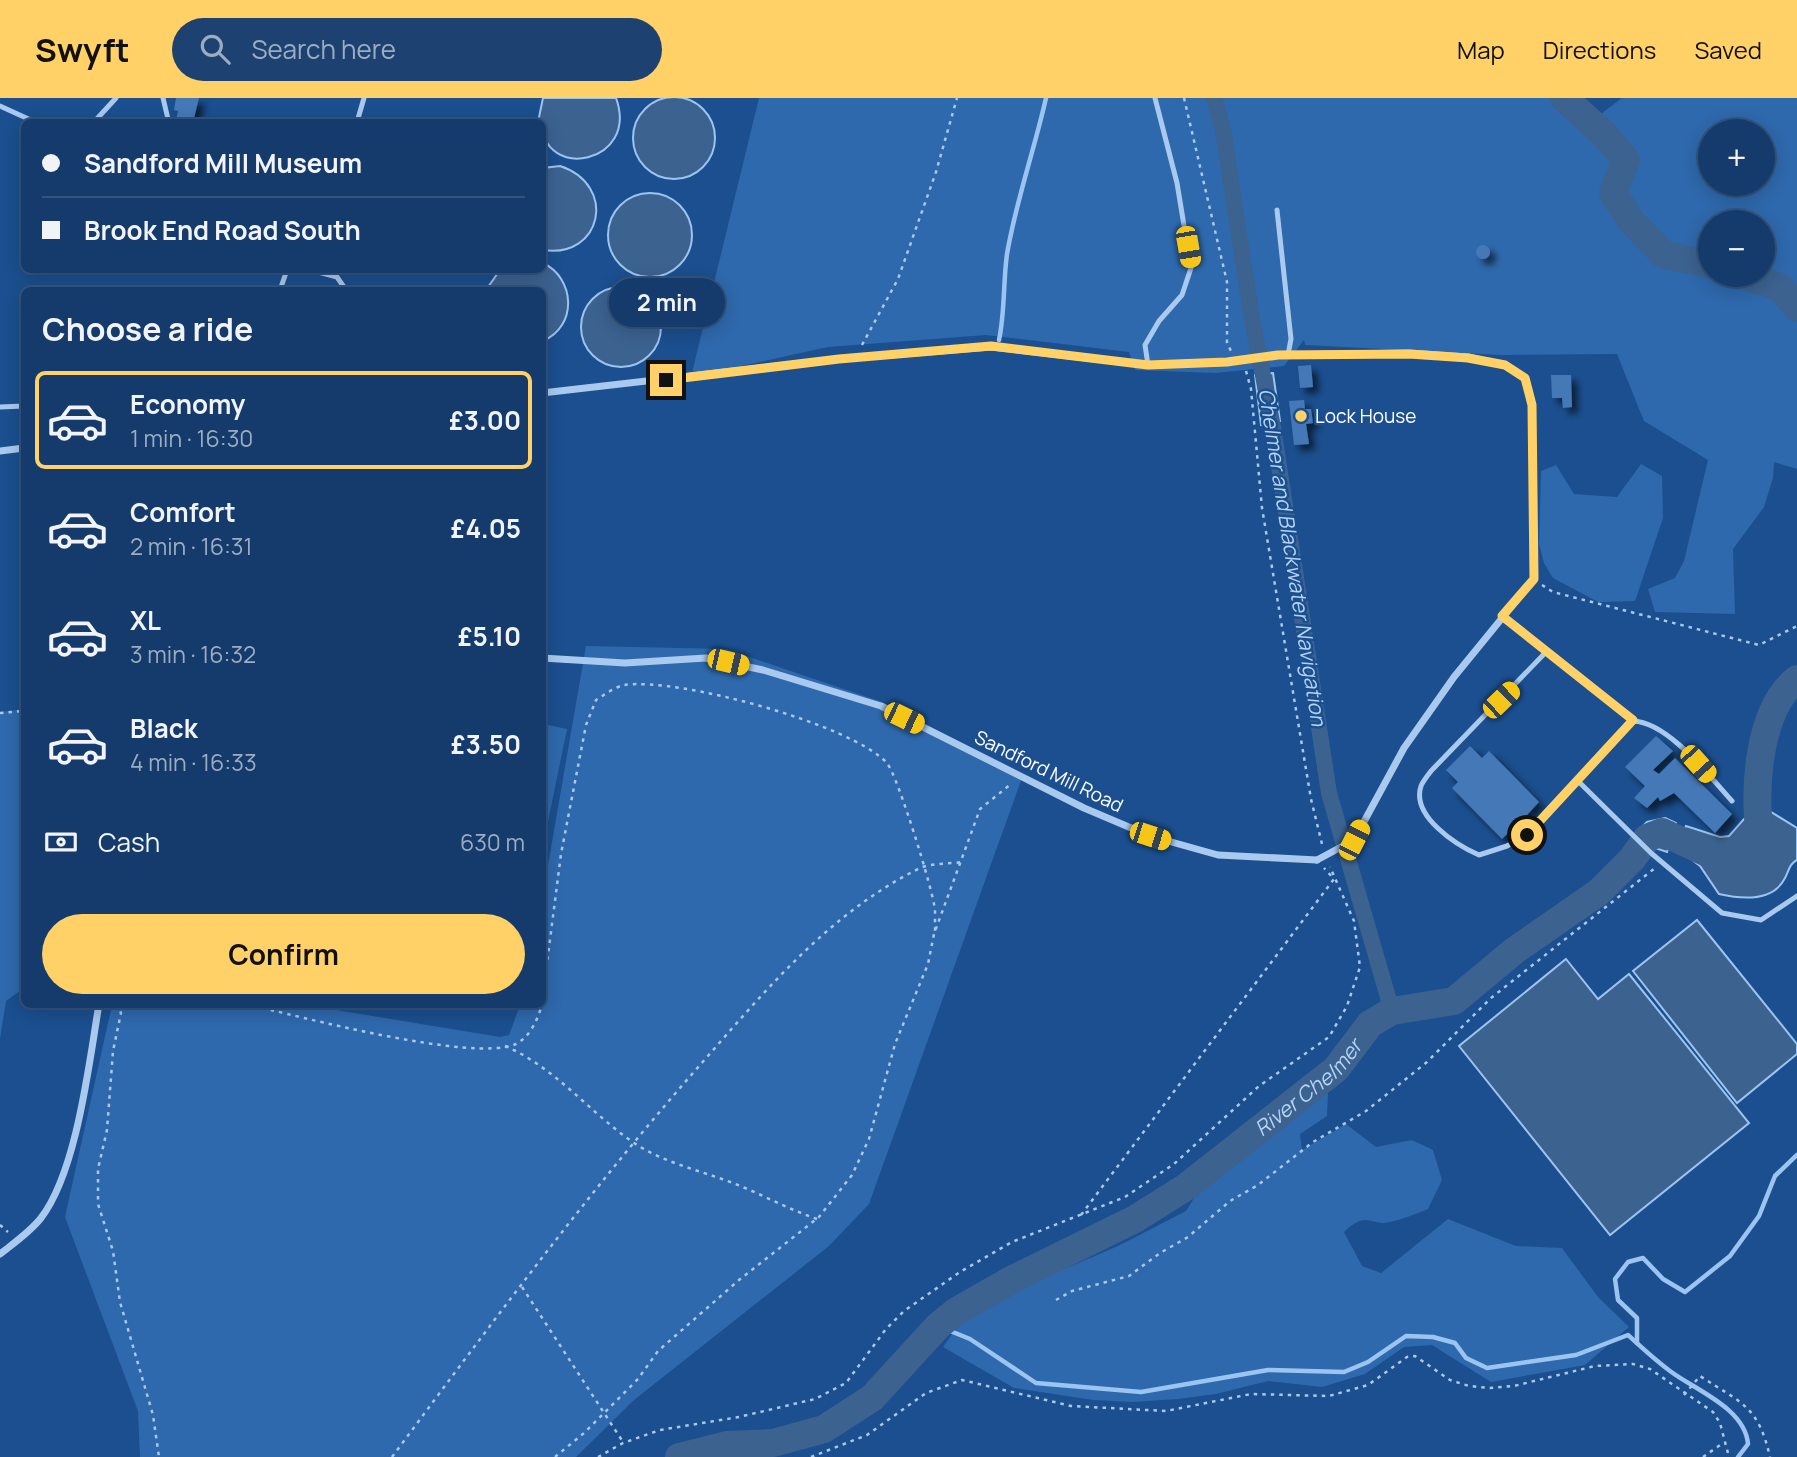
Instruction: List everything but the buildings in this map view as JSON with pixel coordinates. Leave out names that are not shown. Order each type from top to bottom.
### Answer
[{"type":"street","points":[[546,393],[858,357],[991,346],[1148,365],[1278,355],[1409,354],[1468,358],[1505,365],[1525,378],[1532,405],[1534,579]]},
{"type":"street","points":[[0,451],[21,448]]},
{"type":"street","name":"Sandford Mill Road","points":[[546,658],[625,663],[706,658],[763,670],[881,706],[1084,808],[1185,847],[1218,855],[1317,860],[1354,840],[1404,748],[1454,677],[1534,579]]},
{"type":"street","points":[[0,1254],[41,1218],[56,1189],[73,1134],[98,1008]]},
{"type":"lane","points":[[97,119],[116,98]]},
{"type":"lane","points":[[163,98],[168,119]]},
{"type":"lane","points":[[358,119],[364,98]]},
{"type":"lane","points":[[1148,365],[1145,345],[1159,321],[1182,295],[1191,268],[1177,183],[1155,98]]},
{"type":"lane","points":[[0,106],[28,119]]},
{"type":"lane","points":[[1277,210],[1290,339],[1288,355]]},
{"type":"lane","points":[[322,273],[337,277],[344,287]]},
{"type":"lane","points":[[0,407],[21,406]]},
{"type":"lane","points":[[1502,616],[1633,720],[1646,721],[1664,732],[1732,801]]},
{"type":"lane","points":[[1546,652],[1431,771],[1421,786],[1422,806],[1434,823],[1459,846],[1479,855],[1507,846],[1527,835],[1633,720]]},
{"type":"lane","points":[[1578,780],[1662,862],[1722,913],[1761,920],[1797,896]]},
{"type":"path","points":[[858,357],[864,335],[898,279],[936,172],[957,98]]},
{"type":"path","points":[[1184,98],[1227,282],[1227,343],[1243,359],[1251,389],[1262,508],[1311,799],[1323,847]]},
{"type":"path","points":[[1534,579],[1553,592],[1759,645],[1797,626]]},
{"type":"path","points":[[546,972],[561,854],[586,725],[596,700],[622,685],[658,686],[729,697],[838,734],[865,746],[888,764],[905,802],[935,908],[934,934],[928,964],[895,1044],[869,1139],[852,1175],[817,1219],[701,1312],[658,1351],[638,1379],[603,1410],[584,1433],[555,1457]]},
{"type":"path","points":[[0,713],[21,711]]},
{"type":"path","points":[[934,934],[980,809],[997,793],[1023,776]]},
{"type":"path","points":[[598,1457],[623,1443],[660,1430],[739,1417],[816,1399],[846,1383],[886,1329],[904,1311],[960,1272],[1012,1241],[1080,1217],[1125,1197],[1174,1164],[1259,1086],[1329,1037],[1347,1006],[1360,967],[1354,921],[1347,899],[1334,879],[1326,858]]},
{"type":"path","points":[[392,1457],[633,1142],[802,951],[844,916],[922,867],[962,862]]},
{"type":"path","points":[[1056,1300],[1072,1291],[1129,1276],[1188,1237],[1230,1201],[1258,1185],[1313,1142],[1366,1111],[1427,1062],[1491,998],[1662,862]]},
{"type":"path","points":[[1080,1217],[1334,879]]},
{"type":"path","points":[[118,1008],[121,1013],[113,1051],[107,1130],[99,1169],[98,1204],[113,1251],[120,1301],[153,1415],[159,1457]]},
{"type":"path","points":[[265,1008],[418,1041],[474,1049],[516,1044],[529,1034],[540,1008]]},
{"type":"path","points":[[505,1046],[521,1053],[562,1082],[633,1142],[659,1158],[719,1178],[817,1219]]},
{"type":"path","points":[[523,1287],[623,1443]]},
{"type":"path","points":[[811,1457],[867,1435],[926,1393],[962,1380],[1070,1406],[1166,1411],[1251,1394],[1329,1396],[1368,1385],[1407,1357],[1415,1356],[1450,1380],[1490,1388],[1514,1386],[1595,1366],[1633,1364],[1666,1379],[1684,1395],[1713,1412],[1720,1423],[1723,1443],[1729,1457]]},
{"type":"path","points":[[1684,1395],[1700,1376],[1746,1404],[1763,1429],[1770,1457]]},
{"type":"path","points":[[1703,1457],[1723,1443]]},
{"type":"shaded area","points":[[674,97],[690,100],[703,109],[712,122],[715,138],[712,154],[703,167],[690,176],[674,179],[658,176],[645,167],[636,154],[633,138],[636,122],[645,109],[658,100]]},
{"type":"shaded area","points":[[543,98],[616,98],[620,120],[615,138],[603,150],[588,157],[572,158],[557,153],[546,141],[546,119],[539,119]]},
{"type":"shaded area","points":[[759,98],[1577,98],[1593,120],[1622,98],[1797,98],[1797,469],[1774,462],[1773,478],[1764,507],[1733,549],[1735,614],[1655,612],[1648,589],[1675,578],[1684,561],[1708,460],[1644,421],[1617,354],[1501,355],[1305,345],[1304,340],[1284,366],[1215,373],[1135,370],[1129,352],[986,335],[828,347],[691,377]]},
{"type":"shaded area","points":[[560,166],[578,175],[590,188],[596,203],[590,232],[579,243],[563,250],[546,250],[546,168]]},
{"type":"shaded area","points":[[650,193],[666,196],[680,205],[689,219],[692,235],[689,251],[680,265],[666,274],[650,277],[634,274],[620,265],[611,251],[608,235],[611,219],[620,205],[634,196]]},
{"type":"shaded area","points":[[546,265],[554,270],[566,290],[567,314],[562,325],[546,339],[546,287],[488,287],[498,273],[546,273]]},
{"type":"shaded area","points":[[613,287],[629,287],[650,298],[661,319],[661,335],[650,356],[629,367],[613,367],[599,361],[587,349],[581,335],[581,319],[587,305],[599,293]]},
{"type":"shaded area","points":[[1273,373],[1280,421],[1261,425],[1255,375]]},
{"type":"shaded area","points":[[1641,464],[1662,476],[1663,518],[1635,601],[1598,602],[1553,578],[1544,563],[1539,544],[1541,471],[1556,465],[1574,494],[1617,497]]},
{"type":"shaded area","points":[[586,646],[726,649],[882,702],[1023,775],[869,1204],[829,1246],[634,1400],[576,1457],[140,1457],[138,1411],[65,1217],[111,1008],[324,1008],[500,1037],[509,1035],[519,1008],[546,1008],[546,877]]},
{"type":"shaded area","points":[[21,709],[21,990],[6,1001],[0,1039],[0,712]]},
{"type":"shaded area","points":[[546,725],[567,729],[546,831]]},
{"type":"shaded area","points":[[1763,807],[1797,828],[1797,860],[1780,886],[1765,895],[1737,897],[1719,894],[1700,866],[1675,847],[1686,826],[1720,837],[1729,836],[1744,819]]},
{"type":"shaded area","points":[[1665,818],[1676,823],[1667,852],[1652,847],[1637,832],[1647,822]]},
{"type":"shaded area","points":[[1697,920],[1797,1044],[1797,1054],[1737,1103],[1633,971]]},
{"type":"shaded area","points":[[1566,959],[1598,999],[1629,974],[1749,1123],[1610,1235],[1459,1046]]},
{"type":"shaded area","points":[[1312,1093],[1328,1093],[1327,1116],[1300,1134],[1302,1150],[1346,1124],[1376,1147],[1412,1140],[1433,1150],[1442,1180],[1428,1209],[1390,1222],[1358,1221],[1344,1232],[1362,1266],[1381,1273],[1448,1219],[1516,1246],[1562,1248],[1598,1297],[1629,1327],[1585,1365],[1491,1382],[1432,1345],[1404,1347],[1365,1374],[1322,1387],[1268,1381],[1216,1394],[1133,1402],[1093,1400],[1014,1388],[943,1347],[969,1310],[1118,1246],[1186,1211],[1196,1195],[1225,1167],[1257,1143]]},
{"type":"waterway","points":[[999,340],[1007,254],[1046,98]]},
{"type":"waterway","name":"Chelmer and Blackwater Navigation","points":[[1214,98],[1223,130],[1252,319],[1273,427],[1329,793],[1392,1011]]},
{"type":"waterway","name":"River Chelmer","points":[[1564,98],[1605,135],[1626,160],[1613,193],[1632,222],[1664,255],[1698,262]]},
{"type":"waterway","name":"River Chelmer","points":[[1775,286],[1781,288],[1797,308]]},
{"type":"waterway","name":"River Chelmer","points":[[1762,847],[1757,805],[1760,757],[1773,712],[1783,693],[1797,679]]},
{"type":"waterway","name":"River Chelmer","points":[[679,1457],[727,1445],[773,1443],[824,1429],[872,1398],[938,1326],[955,1312],[1011,1280],[1135,1219],[1186,1187],[1336,1069],[1370,1024],[1392,1011],[1454,1001],[1514,951],[1599,892],[1632,859],[1647,838],[1662,832],[1714,856]]},
{"type":"waterway","points":[[1637,1343],[1637,1318],[1618,1300],[1615,1279],[1628,1262],[1643,1258],[1663,1279],[1685,1292],[1730,1256],[1759,1216],[1775,1176],[1797,1155]]},
{"type":"waterway","points":[[938,1326],[970,1339],[1036,1383],[1141,1392],[1268,1370],[1344,1372],[1368,1362],[1406,1336],[1433,1337],[1455,1343],[1466,1358],[1487,1368],[1576,1355],[1628,1335],[1664,1367],[1729,1410],[1745,1431],[1748,1444],[1738,1457]]},
{"type":"place","name":"Lock House","points":[[1301,416]]},
{"type":"route","points":[[666,380],[839,359],[991,346],[1148,365],[1227,362],[1278,355],[1409,354],[1468,358],[1505,365],[1525,378],[1532,405],[1534,579],[1502,616],[1633,720],[1527,835]]}]
